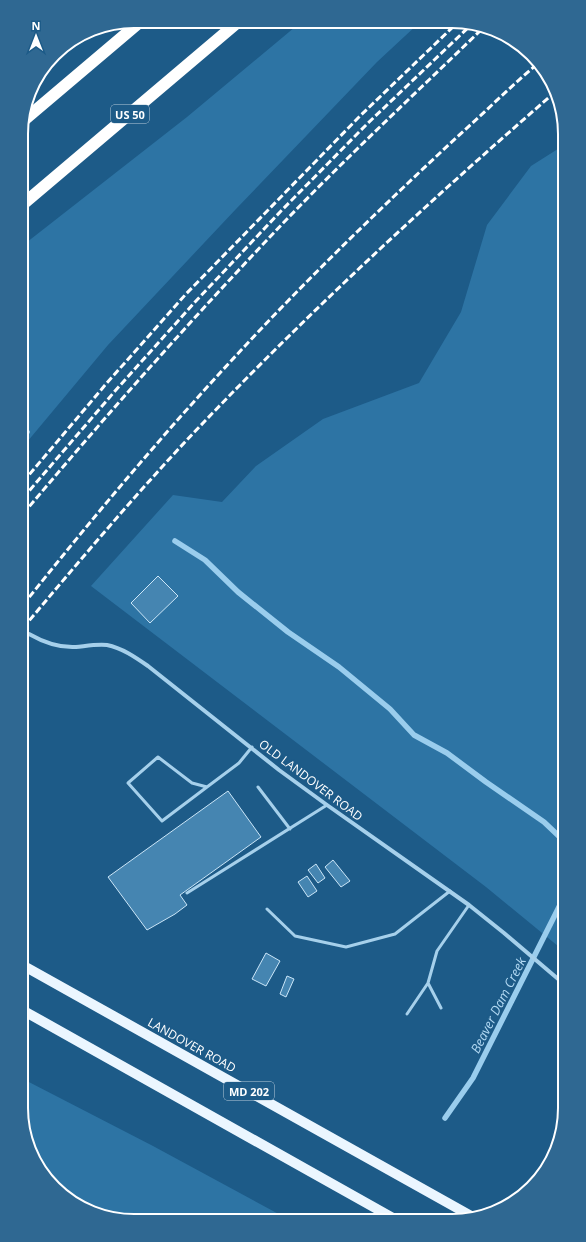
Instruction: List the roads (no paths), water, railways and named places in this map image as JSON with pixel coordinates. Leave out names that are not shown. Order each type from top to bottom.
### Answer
[{"type":"highway","points":[[30,115],[133,28]]},
{"type":"highway","name":"US 50","points":[[28,201],[231,28]]},
{"type":"main road","name":"LANDOVER ROAD","points":[[28,968],[466,1213]]},
{"type":"main road","points":[[28,1013],[386,1214]]},
{"type":"street","name":"OLD LANDOVER ROAD","points":[[29,634],[45,642],[66,647],[105,645],[126,652],[148,666],[327,805],[469,905],[558,979]]},
{"type":"lane","points":[[207,787],[192,783],[158,757],[128,783],[162,821],[239,763],[252,748]]},
{"type":"lane","points":[[258,787],[290,829]]},
{"type":"lane","points":[[187,893],[327,805]]},
{"type":"lane","points":[[267,909],[296,936],[346,947],[395,934],[450,891]]},
{"type":"lane","points":[[407,1014],[428,983],[437,951],[469,905]]},
{"type":"lane","points":[[428,983],[441,1008]]},
{"type":"waterway","points":[[175,541],[205,560],[238,592],[288,632],[339,667],[390,709],[414,735],[447,753],[544,822],[558,835]]},
{"type":"waterway","name":"Beaver Dam Creek","points":[[445,1118],[473,1078],[558,909]]},
{"type":"railway","points":[[28,476],[106,384],[186,294],[360,116],[452,28]]},
{"type":"railway","points":[[28,492],[115,391],[195,302],[281,211],[367,124],[467,29]]},
{"type":"railway","points":[[28,508],[153,364],[288,218],[479,32]]},
{"type":"railway","points":[[28,599],[159,441],[270,319],[375,214],[534,67]]},
{"type":"railway","points":[[28,622],[164,465],[229,396],[365,263],[551,96]]}]
